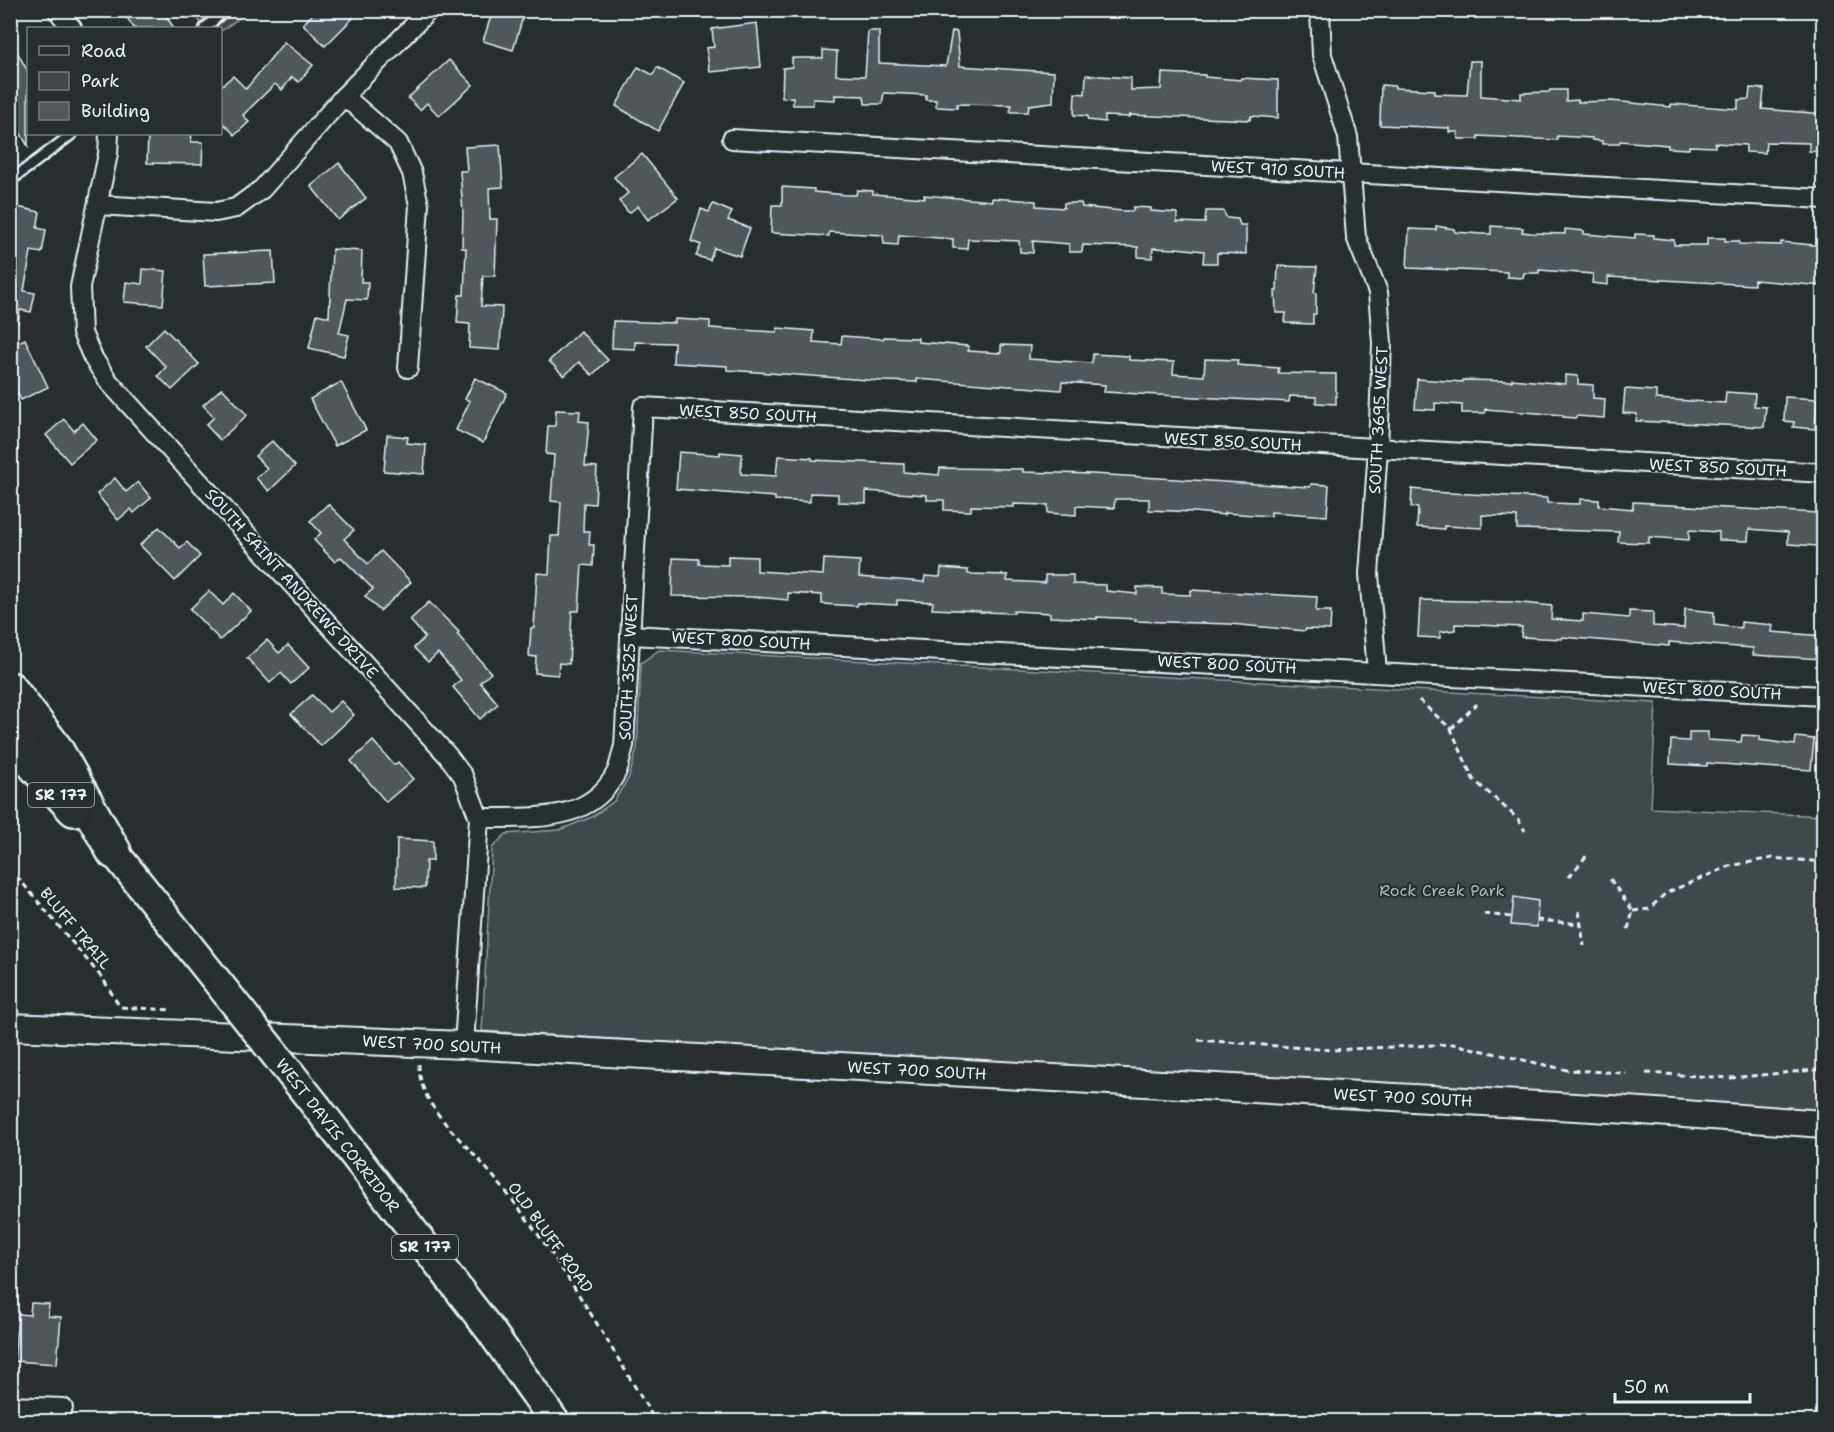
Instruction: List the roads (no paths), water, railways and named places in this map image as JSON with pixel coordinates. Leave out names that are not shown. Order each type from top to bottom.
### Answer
[{"type":"highway","name":"WEST DAVIS CORRIDOR","points":[[10,689],[54,748],[114,852]]},
{"type":"highway","name":"WEST DAVIS CORRIDOR","points":[[10,735],[114,852]]},
{"type":"main road","name":"WEST DAVIS CORRIDOR","points":[[114,852],[317,1107],[490,1330],[555,1422]]},
{"type":"street","points":[[57,10],[71,27]]},
{"type":"street","points":[[98,204],[216,212],[236,208],[262,189],[344,96],[429,10]]},
{"type":"street","name":"SOUTH 3695 WEST","points":[[1320,10],[1322,55],[1348,137],[1356,237],[1378,292],[1382,343],[1378,449],[1369,574],[1377,672]]},
{"type":"street","points":[[344,96],[398,143],[412,172],[419,206],[408,368]]},
{"type":"street","name":"SOUTH SAINT ANDREWS DRIVE","points":[[109,135],[108,154],[80,287],[82,333],[93,358],[109,382],[464,776],[479,818],[464,1045]]},
{"type":"street","name":"WEST 910 SOUTH","points":[[732,139],[1824,199]]},
{"type":"street","name":"WEST 850 SOUTH","points":[[643,407],[1824,473]]},
{"type":"street","name":"SOUTH 3525 WEST","points":[[479,818],[546,817],[578,810],[599,796],[616,772],[624,746],[643,407]]},
{"type":"street","name":"WEST 800 SOUTH","points":[[630,635],[1824,696]]},
{"type":"street","name":"WEST 700 SOUTH","points":[[10,1027],[464,1045],[1628,1110],[1824,1124]]},
{"type":"street","points":[[10,1406],[63,1408]]},
{"type":"lane","points":[[206,27],[225,10]]},
{"type":"lane","points":[[10,181],[71,135]]},
{"type":"park label","name":"Rock Creek Park","points":[[1442,890]]}]
